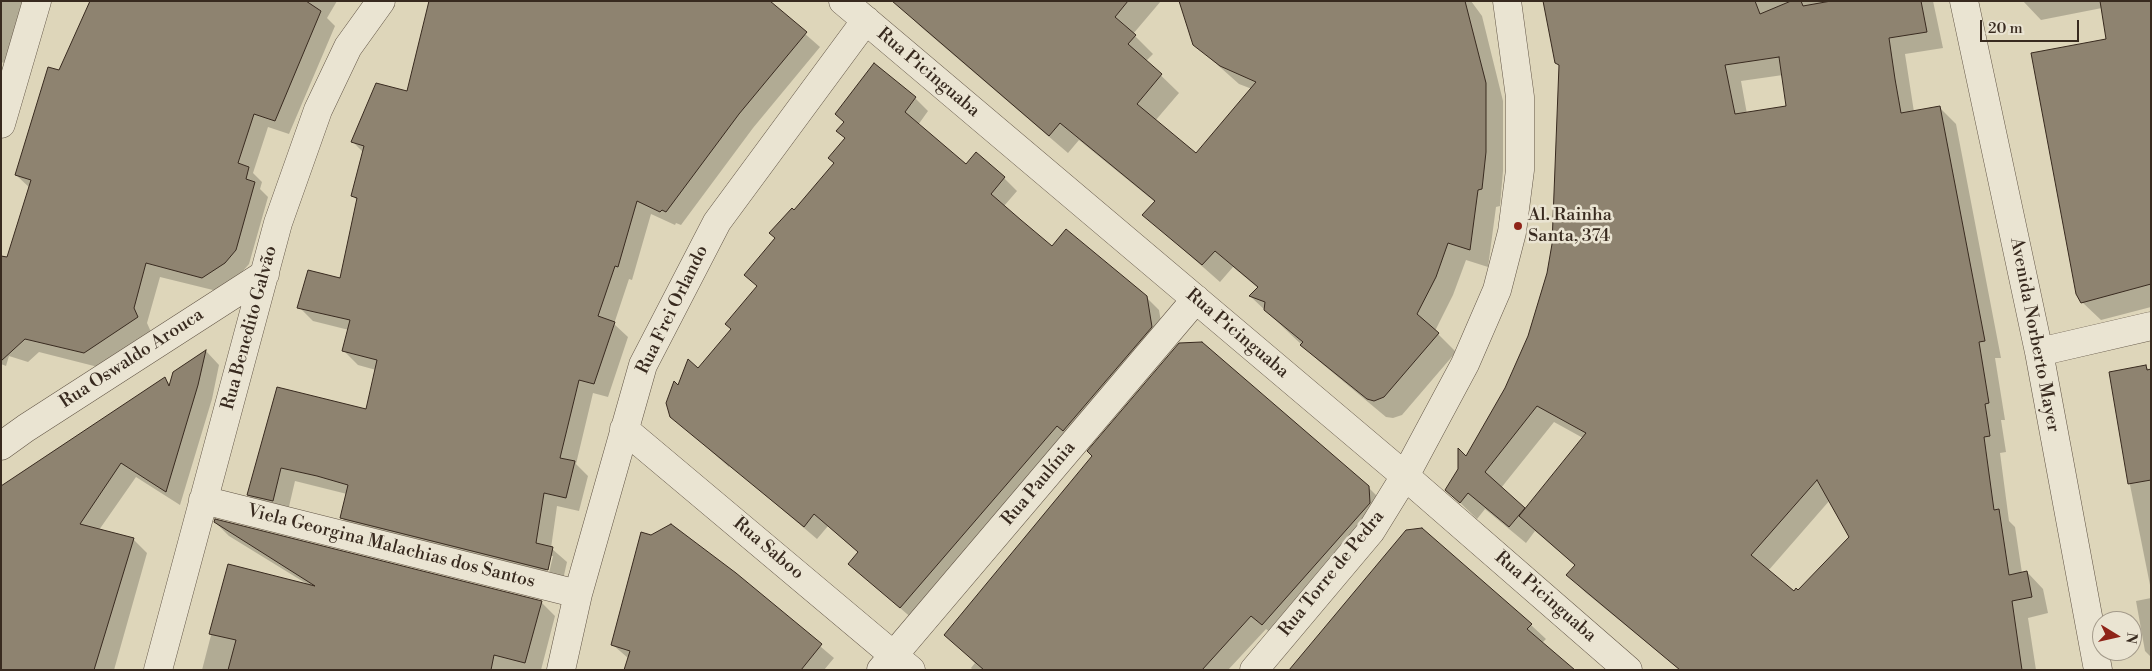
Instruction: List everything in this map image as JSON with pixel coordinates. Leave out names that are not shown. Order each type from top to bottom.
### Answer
[{"type":"street","points":[[2,120],[37,1]]},
{"type":"street","name":"Rua Benedito Galvão","points":[[158,670],[278,223],[318,110],[348,47],[380,1]]},
{"type":"street","name":"Rua Picinguaba","points":[[843,1],[1405,476],[1628,670]]},
{"type":"street","name":"Rua Torre de Pedra","points":[[1254,670],[1371,531],[1405,476],[1465,364],[1497,290],[1512,232],[1520,170],[1520,97],[1507,1]]},
{"type":"street","name":"Avenida Norberto Mayer","points":[[1964,1],[2039,352],[2098,670]]},
{"type":"street","name":"Rua Frei Orlando","points":[[561,670],[578,594],[643,365],[717,222],[866,20]]},
{"type":"street","name":"Rua Oswaldo Arouca","points":[[1,446],[265,274]]},
{"type":"street","name":"Rua Paulínia","points":[[895,665],[1196,299]]},
{"type":"street","points":[[2039,352],[2151,326]]},
{"type":"street","name":"Rua Saboo","points":[[624,429],[895,665]]},
{"type":"street","name":"Viela Georgina Malachias dos Santos","points":[[203,500],[578,594]]},
{"type":"building","points":[[90,1],[306,1],[321,11],[275,121],[254,114],[238,163],[249,167],[246,179],[255,182],[236,250],[225,263],[202,278],[146,263],[134,308],[138,317],[84,353],[25,339],[1,361],[1,256],[7,257],[31,180],[15,175],[48,67],[59,70]]},
{"type":"building","points":[[429,1],[770,1],[807,32],[739,114],[666,212],[662,210],[660,212],[637,201],[618,267],[615,266],[598,316],[615,322],[594,384],[579,380],[560,458],[575,461],[566,498],[544,493],[536,543],[553,547],[548,570],[340,518],[348,485],[317,476],[281,468],[273,501],[247,495],[277,387],[366,409],[377,360],[342,351],[350,320],[297,308],[308,270],[340,278],[357,198],[351,196],[364,146],[351,142],[376,83],[407,91]]},
{"type":"building","points":[[892,1],[1128,1],[1115,17],[1136,35],[1128,44],[1162,74],[1137,104],[1196,153],[1256,82],[1220,66],[1193,45],[1179,1],[1465,1],[1486,83],[1486,152],[1482,189],[1478,190],[1470,250],[1448,243],[1436,277],[1417,314],[1439,333],[1384,397],[1374,401],[1367,399],[1300,345],[1303,342],[1264,310],[1265,302],[1249,296],[1258,287],[1215,251],[1202,265],[1142,215],[1155,201],[1060,123],[1049,136]]},
{"type":"building","points":[[1543,1],[1755,1],[1760,14],[1791,1],[1801,1],[1803,6],[1831,1],[1921,1],[1927,32],[1889,38],[1895,79],[1901,113],[1940,106],[1985,341],[1979,342],[1989,403],[1985,404],[1990,436],[1984,437],[1994,510],[1999,509],[2009,575],[2027,571],[2032,597],[2012,601],[2022,670],[1680,670],[1566,575],[1575,565],[1519,516],[1586,433],[1537,406],[1485,472],[1525,508],[1509,527],[1468,493],[1460,503],[1445,490],[1458,469],[1458,448],[1466,456],[1505,388],[1528,336],[1547,273],[1552,244],[1559,65],[1555,63]],"holes":[[[1779,57],[1786,106],[1735,114],[1725,65]],[[1817,480],[1849,537],[1798,590],[1796,588],[1794,591],[1751,555]]]},
{"type":"building","points":[[2100,1],[2151,1],[2151,284],[2081,303],[2076,294],[2031,53],[2106,39]]},
{"type":"building","points":[[874,63],[916,97],[905,112],[966,164],[976,152],[1005,177],[991,194],[1021,220],[1052,246],[1066,229],[1147,296],[1152,327],[1063,431],[1057,426],[900,608],[848,564],[858,552],[814,514],[804,527],[670,417],[666,403],[674,381],[678,385],[688,359],[698,368],[731,329],[725,324],[757,286],[744,275],[775,238],[769,233],[792,208],[794,210],[834,163],[828,158],[845,138],[836,131],[844,122],[835,114]]},
{"type":"building","points":[[1202,342],[1369,486],[1370,503],[1262,625],[1251,616],[1202,670],[984,670],[944,635],[1092,456],[1087,451],[1179,343]]},
{"type":"building","points":[[206,350],[198,385],[166,492],[121,463],[80,524],[134,538],[94,670],[1,670],[1,486],[165,377],[169,386],[173,372]]},
{"type":"building","points":[[2146,365],[2147,370],[2151,369],[2151,480],[2128,484],[2109,372]]},
{"type":"building","points":[[215,519],[542,601],[525,663],[494,655],[491,670],[228,670],[236,640],[209,634],[228,564],[315,586],[214,522]]},
{"type":"building","points":[[671,524],[736,573],[822,644],[801,670],[624,670],[630,651],[611,645],[641,532],[651,535]]},
{"type":"building","points":[[1422,528],[1532,624],[1527,629],[1575,670],[1289,670],[1406,530]]},
{"type":"place","name":"Al. Rainha Santa, 374","points":[[1518,226]]}]
